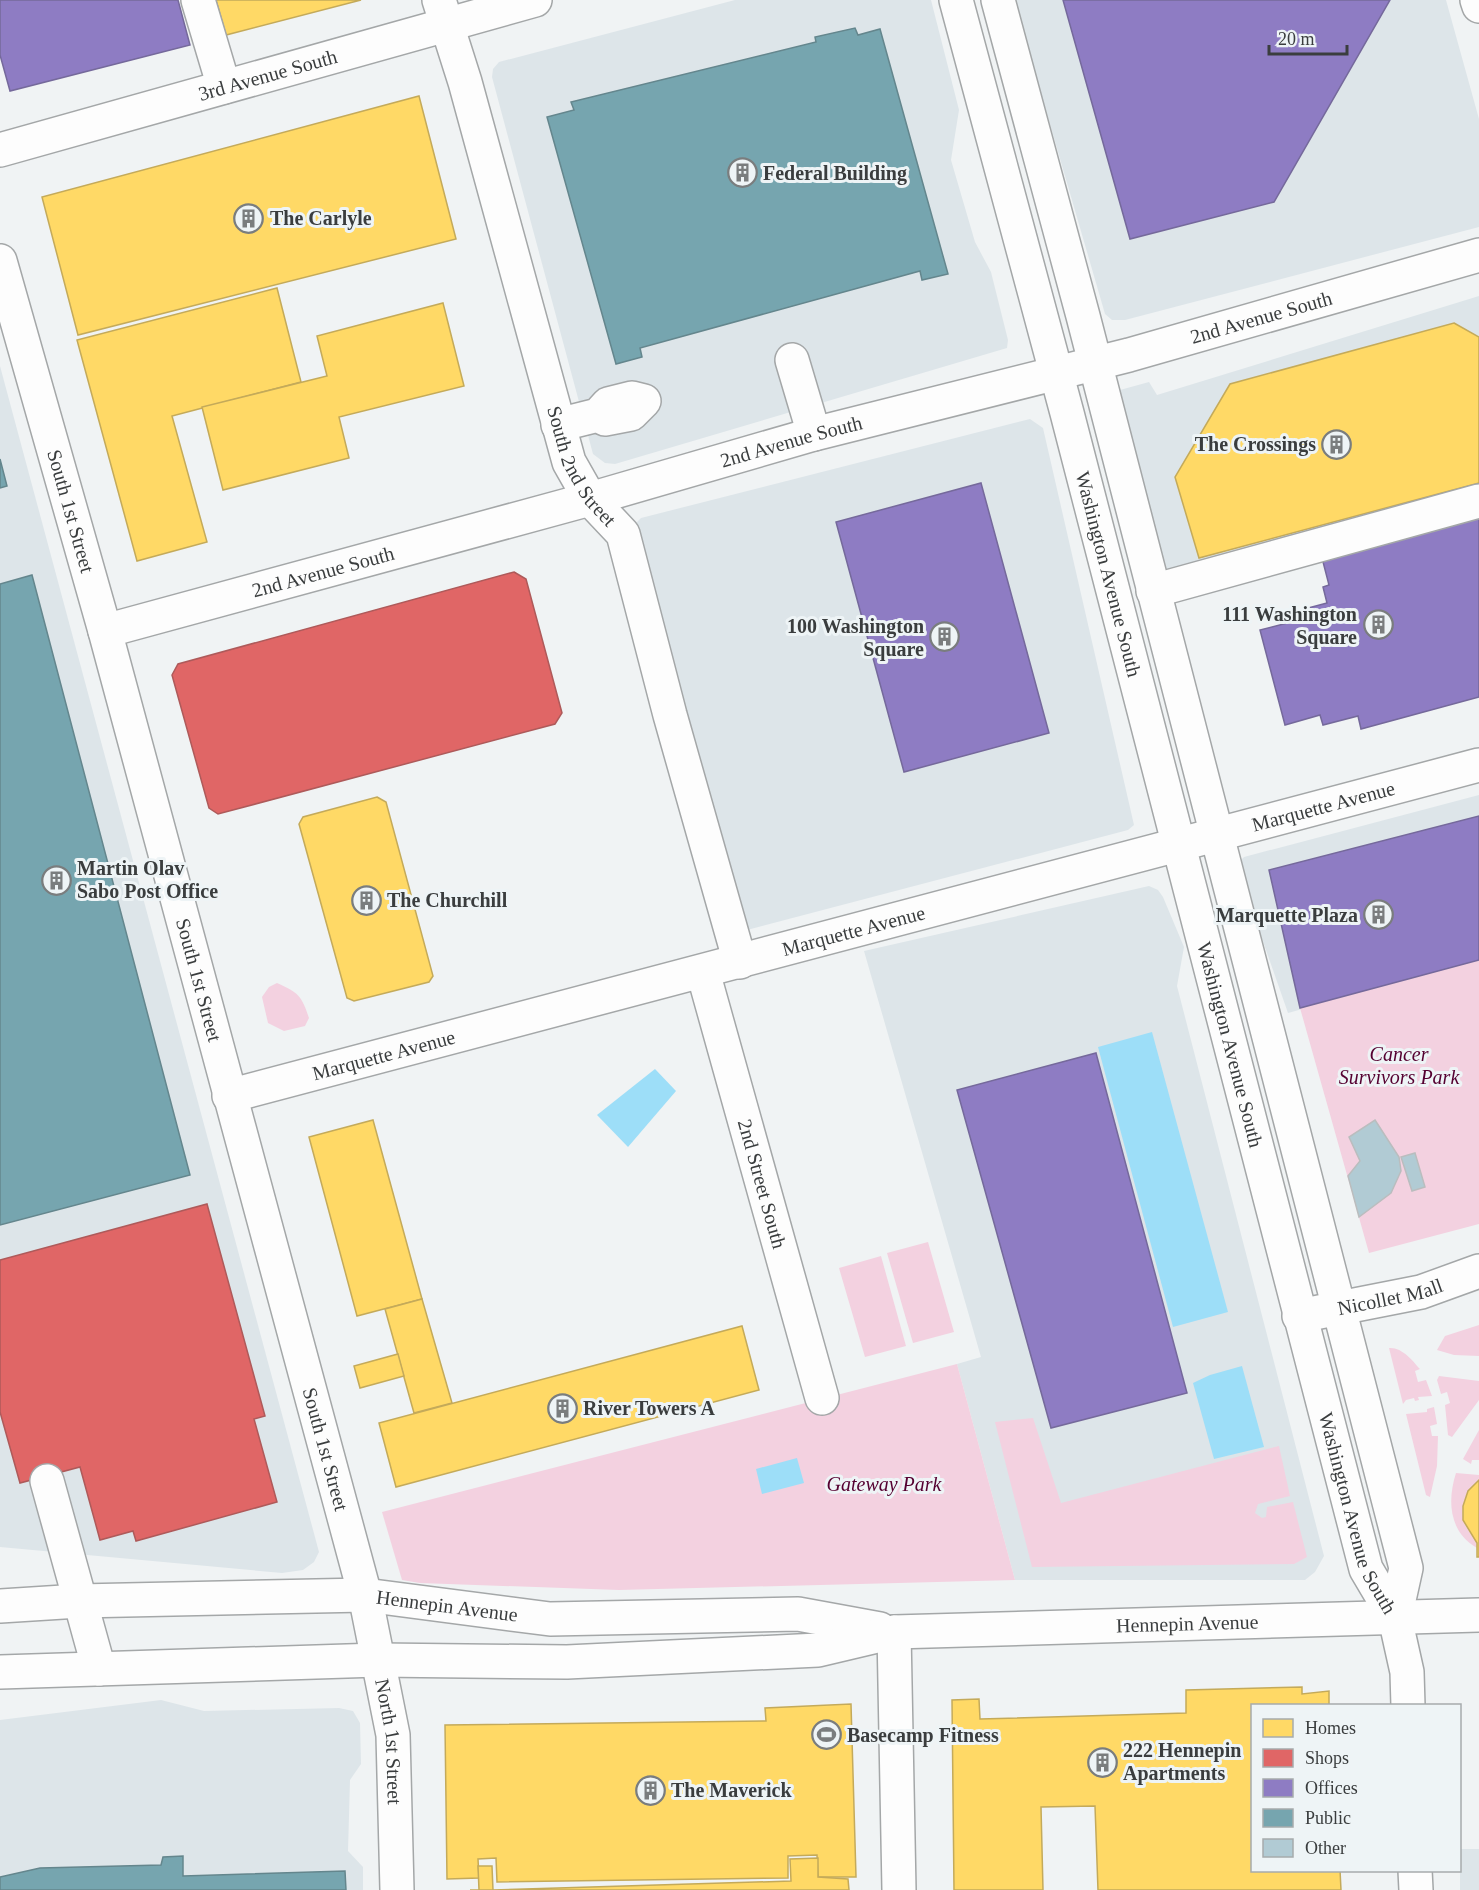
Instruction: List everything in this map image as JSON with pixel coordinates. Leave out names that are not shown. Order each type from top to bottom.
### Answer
[{"type":"main road","points":[[198,0],[224,87]]},
{"type":"main road","name":"3rd Avenue South","points":[[0,150],[224,87],[443,12],[535,0]]},
{"type":"main road","name":"Washington Avenue South","points":[[956,0],[1056,373],[1366,1569],[1395,1618]]},
{"type":"main road","name":"Washington Avenue South","points":[[998,0],[1406,1568],[1395,1618]]},
{"type":"main road","points":[[1477,0],[1479,6]]},
{"type":"main road","name":"South 2nd Street","points":[[443,12],[569,462],[590,499],[623,534],[670,715],[740,962]]},
{"type":"main road","name":"2nd Avenue South","points":[[105,631],[590,499],[814,434],[1094,364],[1479,255]]},
{"type":"main road","name":"South 1st Street","points":[[0,261],[105,631],[365,1595]]},
{"type":"main road","points":[[792,360],[814,434]]},
{"type":"main road","points":[[558,425],[598,415]]},
{"type":"main road","points":[[1153,591],[1479,501]]},
{"type":"main road","name":"Marquette Avenue","points":[[229,1096],[1479,765]]},
{"type":"main road","name":"2nd Street South","points":[[703,972],[822,1398]]},
{"type":"main road","name":"Nicollet Mall","points":[[1299,1316],[1421,1292],[1479,1272]]},
{"type":"main road","points":[[48,1481],[99,1669]]},
{"type":"main road","name":"Hennepin Avenue","points":[[8,1606],[80,1601],[365,1595],[550,1619],[798,1614],[894,1632]]},
{"type":"main road","name":"North 1st Street","points":[[365,1595],[393,1734],[397,1890]]},
{"type":"main road","name":"Hennepin Avenue","points":[[9,1671],[378,1660],[567,1662],[818,1650],[894,1632],[1479,1615]]},
{"type":"main road","points":[[1395,1618],[1407,1672],[1408,1704]]},
{"type":"main road","points":[[894,1632],[899,1890]]},
{"type":"main road","points":[[1415,1872],[1416,1890]]},
{"type":"shaded area","points":[[735,0],[931,0],[959,110],[951,160],[975,242],[991,272],[1008,340],[1007,348],[615,464],[605,463],[593,454],[492,77],[493,69],[499,62]]},
{"type":"shaded area","points":[[1014,0],[1446,0],[1479,119],[1479,227],[1125,320],[1112,320],[1105,314]]},
{"type":"shaded area","name":"The Crossings","points":[[1479,296],[1479,503],[1168,585],[1117,395],[1120,390],[1149,382],[1157,395]]},
{"type":"shaded area","points":[[0,366],[319,1552],[314,1562],[303,1570],[282,1573],[0,1547]]},
{"type":"shaded area","points":[[1030,419],[1043,428],[1134,825],[1128,830],[747,930],[635,531],[636,523],[641,518]]},
{"type":"shaded area","name":"Marquette Plaza","points":[[1479,795],[1479,960],[1288,1013],[1238,870],[1239,862],[1244,857]]},
{"type":"shaded area","points":[[1149,886],[1158,890],[1163,897],[1184,947],[1177,986],[1324,1556],[1315,1572],[1305,1580],[1015,1580],[957,1364],[981,1357],[864,951]]},
{"type":"shaded area","points":[[161,1700],[204,1711],[339,1708],[353,1711],[360,1723],[361,1764],[350,1780],[348,1851],[363,1867],[363,1890],[0,1890],[0,1720]]},
{"type":"shaded area","points":[[1461,1849],[1479,1849],[1479,1890],[1460,1890]]},
{"type":"green space","name":"Cancer Survivors Park","points":[[1479,960],[1479,1224],[1369,1253],[1300,1008]]},
{"type":"green space","points":[[277,983],[295,992],[301,999],[309,1018],[305,1026],[284,1031],[268,1023],[262,997],[269,987]]},
{"type":"green space","points":[[928,1242],[954,1332],[913,1343],[887,1253]]},
{"type":"green space","points":[[881,1256],[906,1346],[865,1357],[839,1268]]},
{"type":"green space","points":[[1479,1325],[1479,1356],[1454,1355],[1437,1350],[1445,1336]]},
{"type":"green space","points":[[1389,1348],[1402,1352],[1414,1362],[1420,1369],[1415,1371],[1418,1382],[1426,1380],[1432,1396],[1418,1397],[1419,1400],[1415,1401],[1414,1398],[1406,1400],[1403,1404]]},
{"type":"green space","name":"Gateway Park","points":[[957,1364],[1015,1580],[619,1590],[420,1583],[402,1580],[382,1512]]},
{"type":"green space","points":[[1439,1376],[1479,1381],[1479,1400],[1452,1437],[1448,1435],[1445,1405],[1450,1403],[1447,1392],[1441,1394],[1437,1380]]},
{"type":"green space","points":[[1434,1407],[1437,1424],[1430,1426],[1432,1436],[1438,1436],[1437,1466],[1430,1497],[1426,1495],[1406,1414],[1427,1412],[1427,1409]]},
{"type":"green space","points":[[1033,1418],[1061,1503],[1279,1446],[1290,1496],[1258,1504],[1255,1513],[1262,1518],[1266,1517],[1267,1507],[1293,1502],[1307,1557],[1294,1564],[1032,1567],[995,1422]]},
{"type":"green space","points":[[1479,1430],[1479,1460],[1472,1460],[1471,1464],[1463,1459]]},
{"type":"green space","points":[[1456,1473],[1479,1475],[1477,1548],[1461,1533],[1453,1515],[1451,1505]]},
{"type":"water","points":[[1152,1032],[1228,1312],[1173,1327],[1098,1047]]},
{"type":"water","points":[[655,1069],[676,1091],[628,1147],[597,1115]]},
{"type":"water","points":[[1242,1366],[1264,1447],[1214,1459],[1193,1383],[1210,1375]]},
{"type":"water","points":[[797,1458],[804,1483],[762,1494],[756,1469]]},
{"type":"building: Homes","points":[[216,0],[361,0],[226,35]]},
{"type":"building: Homes","name":"The Carlyle","points":[[419,96],[456,239],[78,335],[42,197]]},
{"type":"building: Homes","points":[[277,288],[301,382],[172,416],[207,542],[137,561],[77,340]]},
{"type":"building: Homes","points":[[443,303],[464,386],[339,417],[349,458],[223,490],[202,407],[327,376],[317,336]]},
{"type":"building: Homes","name":"The Crossings","points":[[1454,323],[1479,337],[1479,483],[1199,558],[1175,477],[1230,384]]},
{"type":"building: Homes","name":"The Churchill","points":[[377,797],[386,802],[433,976],[429,982],[354,1001],[347,998],[299,824],[303,817]]},
{"type":"building: Homes","points":[[373,1120],[422,1299],[357,1316],[309,1137]]},
{"type":"building: Homes","points":[[422,1299],[452,1403],[414,1413],[385,1309]]},
{"type":"building: Homes","name":"River Towers A","points":[[742,1326],[759,1390],[396,1487],[379,1423]]},
{"type":"building: Homes","points":[[398,1354],[404,1376],[360,1388],[354,1366]]},
{"type":"building: Homes","points":[[1479,1480],[1479,1557],[1477,1557],[1477,1543],[1463,1520],[1463,1506],[1468,1491]]},
{"type":"building: Homes","name":"222 Hennepin Apartments","points":[[1302,1687],[1302,1694],[1329,1691],[1329,1704],[1251,1704],[1251,1872],[1340,1872],[1341,1890],[1098,1890],[1095,1806],[1041,1807],[1043,1890],[954,1890],[952,1700],[979,1699],[980,1719],[1186,1713],[1186,1690]]},
{"type":"building: Homes","name":"The Maverick","points":[[851,1704],[856,1877],[818,1877],[817,1855],[788,1856],[788,1878],[497,1882],[496,1858],[478,1859],[479,1878],[447,1879],[445,1725],[766,1721],[765,1708]]},
{"type":"building: Homes","points":[[818,1858],[818,1877],[848,1879],[849,1890],[493,1890],[791,1881],[790,1859]]},
{"type":"building: Homes","points":[[478,1866],[492,1866],[493,1890],[479,1890]]},
{"type":"building: Shops","points":[[514,572],[526,579],[562,713],[555,724],[218,814],[209,808],[172,675],[178,664]]},
{"type":"building: Shops","points":[[207,1204],[265,1416],[254,1419],[277,1502],[136,1541],[133,1531],[100,1540],[80,1467],[20,1483],[0,1412],[0,1260]]},
{"type":"building: Offices","points":[[0,0],[178,0],[190,45],[10,91],[0,55]]},
{"type":"building: Offices","points":[[1063,0],[1390,0],[1274,202],[1130,239]]},
{"type":"building: Offices","name":"100 Washington Square","points":[[981,483],[1049,733],[904,772],[836,522]]},
{"type":"building: Offices","name":"111 Washington Square","points":[[1479,513],[1479,697],[1361,729],[1358,716],[1323,725],[1320,715],[1285,725],[1260,630],[1295,621],[1293,612],[1327,603],[1323,587],[1329,585],[1321,554]]},
{"type":"building: Offices","name":"Marquette Plaza","points":[[1479,816],[1479,960],[1300,1008],[1269,870]]},
{"type":"building: Offices","points":[[1096,1053],[1187,1393],[1051,1428],[957,1090]]},
{"type":"building: Public","name":"Federal Building","points":[[855,28],[858,35],[880,29],[948,274],[922,280],[920,271],[640,348],[642,357],[616,364],[547,117],[574,110],[571,102],[816,42],[815,37]]},
{"type":"building: Public","points":[[0,459],[7,486],[0,488]]},
{"type":"building: Public","name":"Martin Olav Sabo Post Office","points":[[32,575],[190,1175],[0,1225],[0,584]]},
{"type":"building: Public","points":[[183,1856],[183,1876],[345,1871],[346,1890],[0,1890],[0,1877],[40,1868],[161,1865],[163,1857]]},
{"type":"building: Other","points":[[1375,1120],[1399,1157],[1401,1171],[1391,1193],[1359,1217],[1348,1176],[1360,1161],[1349,1137]]},
{"type":"building: Other","points":[[1415,1153],[1425,1187],[1412,1191],[1401,1157]]},
{"type":"place","name":"Federal Building","points":[[742,173]]},
{"type":"place","name":"The Carlyle","points":[[249,218]]},
{"type":"place","name":"The Crossings","points":[[1337,444]]},
{"type":"place","name":"111 Washington Square","points":[[1378,625]]},
{"type":"place","name":"100 Washington Square","points":[[945,637]]},
{"type":"place","name":"Martin Olav Sabo Post Office","points":[[56,880]]},
{"type":"place","name":"The Churchill","points":[[366,900]]},
{"type":"place","name":"Marquette Plaza","points":[[1379,915]]},
{"type":"place","name":"River Towers A","points":[[562,1408]]},
{"type":"place","name":"Basecamp Fitness","points":[[826,1735]]},
{"type":"place","name":"222 Hennepin Apartments","points":[[1102,1762]]},
{"type":"place","name":"The Maverick","points":[[650,1790]]}]
